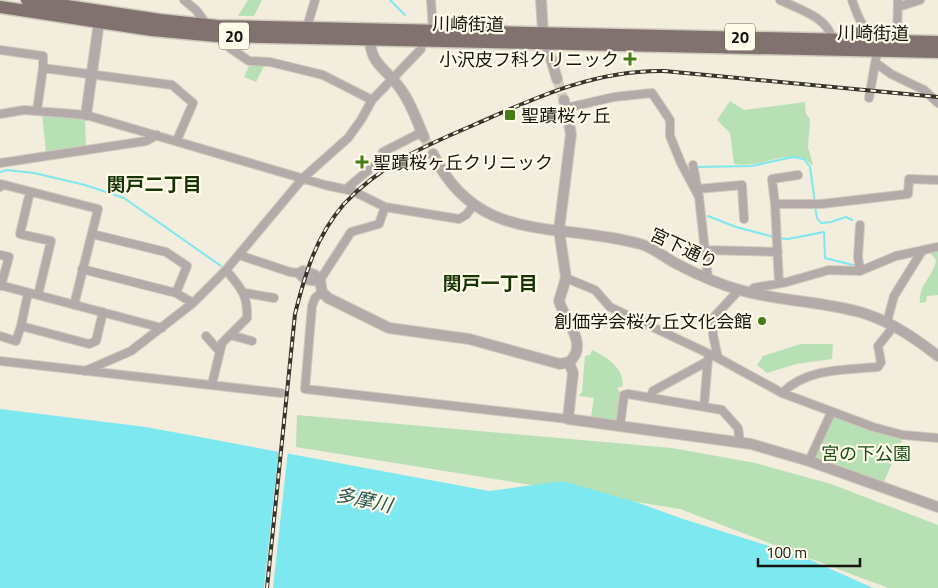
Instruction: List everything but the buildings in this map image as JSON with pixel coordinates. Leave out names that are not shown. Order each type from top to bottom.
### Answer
[{"type":"main road","name":"川崎街道","points":[[27,0],[206,24],[307,28],[422,41],[544,38],[832,39],[878,51],[938,42]]},
{"type":"main road","name":"川崎街道","points":[[0,7],[100,11],[180,33],[226,36],[369,34],[433,30],[544,38],[938,52]]},
{"type":"street","points":[[184,0],[196,10],[206,24],[226,36],[230,48],[249,61],[270,62],[324,75],[372,100]]},
{"type":"street","points":[[307,28],[314,0]]},
{"type":"street","points":[[431,0],[433,30]]},
{"type":"street","points":[[541,0],[544,38],[557,78]]},
{"type":"street","points":[[780,0],[828,26],[832,39]]},
{"type":"street","points":[[852,0],[858,17],[891,74],[924,90],[938,103]]},
{"type":"street","points":[[869,98],[873,68],[878,51],[897,34],[898,3],[920,0]]},
{"type":"street","points":[[86,115],[100,11]]},
{"type":"street","points":[[346,189],[377,163],[383,152],[423,134],[407,98],[374,59],[369,34]]},
{"type":"street","points":[[84,370],[131,351],[193,304],[226,270],[303,178],[348,138],[372,100],[422,49],[422,41]]},
{"type":"street","points":[[0,50],[43,56],[38,110]]},
{"type":"street","points":[[43,68],[172,85],[192,103],[177,140]]},
{"type":"street","points":[[569,362],[576,352],[577,341],[559,301],[566,278],[559,230],[571,148],[570,123],[565,104],[652,94],[670,120],[670,136],[681,163],[698,193]]},
{"type":"street","points":[[0,114],[38,110],[86,115],[346,189],[385,207],[459,219],[466,215],[473,206]]},
{"type":"street","points":[[0,163],[146,141],[157,135]]},
{"type":"street","name":"宮下通り","points":[[433,154],[451,185],[473,206],[500,220],[642,244],[708,278],[744,291],[841,308],[891,324],[938,356]]},
{"type":"street","points":[[693,165],[706,250],[708,278]]},
{"type":"street","points":[[779,283],[772,179],[798,175]]},
{"type":"street","points":[[775,204],[821,204],[883,198],[908,194],[910,179],[938,180]]},
{"type":"street","points":[[0,187],[1,184],[98,209],[74,305]]},
{"type":"street","points":[[698,193],[742,185],[744,219]]},
{"type":"street","points":[[30,192],[20,234],[52,241],[40,296]]},
{"type":"street","points":[[320,280],[351,232],[379,224],[385,207]]},
{"type":"street","points":[[859,268],[860,225]]},
{"type":"street","points":[[92,234],[166,252],[187,266],[176,293]]},
{"type":"street","points":[[718,358],[713,335],[713,318],[744,291],[829,270],[859,268],[896,256],[938,247]]},
{"type":"street","points":[[706,250],[778,252]]},
{"type":"street","points":[[782,393],[792,383],[814,374],[878,367],[881,362],[878,346],[891,324],[894,296],[922,251]]},
{"type":"street","points":[[0,254],[9,257],[1,286],[162,328]]},
{"type":"street","points":[[239,255],[298,273],[303,270],[316,274],[320,280],[322,292],[338,304],[389,328],[469,339],[557,363],[569,362]]},
{"type":"street","points":[[82,269],[176,293],[193,304]]},
{"type":"street","points":[[212,384],[222,343],[247,318],[248,305],[245,293],[226,270]]},
{"type":"street","points":[[566,278],[595,290],[610,307],[708,357],[718,358],[782,393],[831,413],[903,436],[938,438]]},
{"type":"street","points":[[322,292],[315,298],[312,306],[304,386],[308,391],[568,419],[740,442],[809,461],[938,507]]},
{"type":"street","points":[[0,336],[16,341],[28,293]]},
{"type":"street","points":[[245,293],[274,298]]},
{"type":"street","points":[[21,326],[89,344],[96,341],[103,312]]},
{"type":"street","points":[[230,335],[252,341]]},
{"type":"street","points":[[206,336],[220,352]]},
{"type":"street","points":[[650,398],[653,391],[708,357]]},
{"type":"street","points":[[704,406],[708,357]]},
{"type":"street","points":[[0,362],[281,393]]},
{"type":"street","points":[[568,419],[573,374],[569,362]]},
{"type":"street","points":[[620,426],[624,395],[650,398],[722,410],[738,428],[740,442]]},
{"type":"street","points":[[809,461],[831,413]]},
{"type":"green space","points":[[248,0],[262,0],[254,16],[238,16]]},
{"type":"green space","points":[[250,64],[264,66],[256,82],[244,77]]},
{"type":"green space","points":[[730,101],[744,110],[805,102],[806,114],[810,119],[808,148],[813,164],[811,165],[800,157],[784,157],[751,164],[734,164],[730,133],[717,120]]},
{"type":"green space","points":[[42,114],[85,119],[86,147],[46,152]]},
{"type":"green space","points":[[938,250],[938,295],[927,296],[926,302],[920,303],[921,291],[935,266],[936,260],[928,251]]},
{"type":"green space","points":[[801,344],[833,344],[832,359],[796,364],[767,373],[757,365],[763,356]]},
{"type":"green space","points":[[592,350],[608,359],[620,373],[623,386],[617,388],[620,392],[617,420],[591,417],[594,398],[579,396],[582,392],[585,356],[590,355]]},
{"type":"green space","name":"宮の下公園","points":[[831,413],[903,438],[882,486],[814,461]]},
{"type":"green space","points":[[297,415],[672,448],[755,463],[831,484],[938,525],[938,588],[888,588],[680,509],[296,447]]},
{"type":"water","name":"多摩川","points":[[0,409],[146,427],[489,491],[563,481],[639,503],[683,519],[804,557],[873,588],[0,588]]},
{"type":"pier","points":[[279,448],[288,450],[273,588],[264,588]]},
{"type":"waterway","points":[[390,0],[405,15]]},
{"type":"waterway","points":[[696,167],[752,166],[793,157],[804,159],[810,167],[815,203]]},
{"type":"waterway","points":[[0,172],[7,170],[34,173],[85,185],[124,198],[221,266]]},
{"type":"waterway","points":[[815,207],[817,218],[821,223],[846,217],[852,220]]},
{"type":"waterway","points":[[708,216],[736,227],[774,237]]},
{"type":"waterway","points":[[778,238],[788,239],[824,232],[825,258],[857,266]]},
{"type":"tunnel","points":[[557,79],[564,100]]},
{"type":"tunnel","points":[[424,137],[433,154]]},
{"type":"railway","points":[[267,588],[295,314],[313,256],[326,229],[344,204],[373,178],[422,148],[521,104],[567,87],[614,75],[664,71],[938,97]]},
{"type":"place","name":"小沢皮フ科クリニック","points":[[630,59]]},
{"type":"place","name":"聖蹟桜ヶ丘","points":[[510,115]]},
{"type":"place","name":"聖蹟桜ヶ丘クリニック","points":[[362,162]]},
{"type":"place","name":"創価学会桜ケ丘文化会館","points":[[762,321]]},
{"type":"district","name":"関戸二丁目","points":[[154,183]]},
{"type":"district","name":"関戸一丁目","points":[[490,282]]}]
